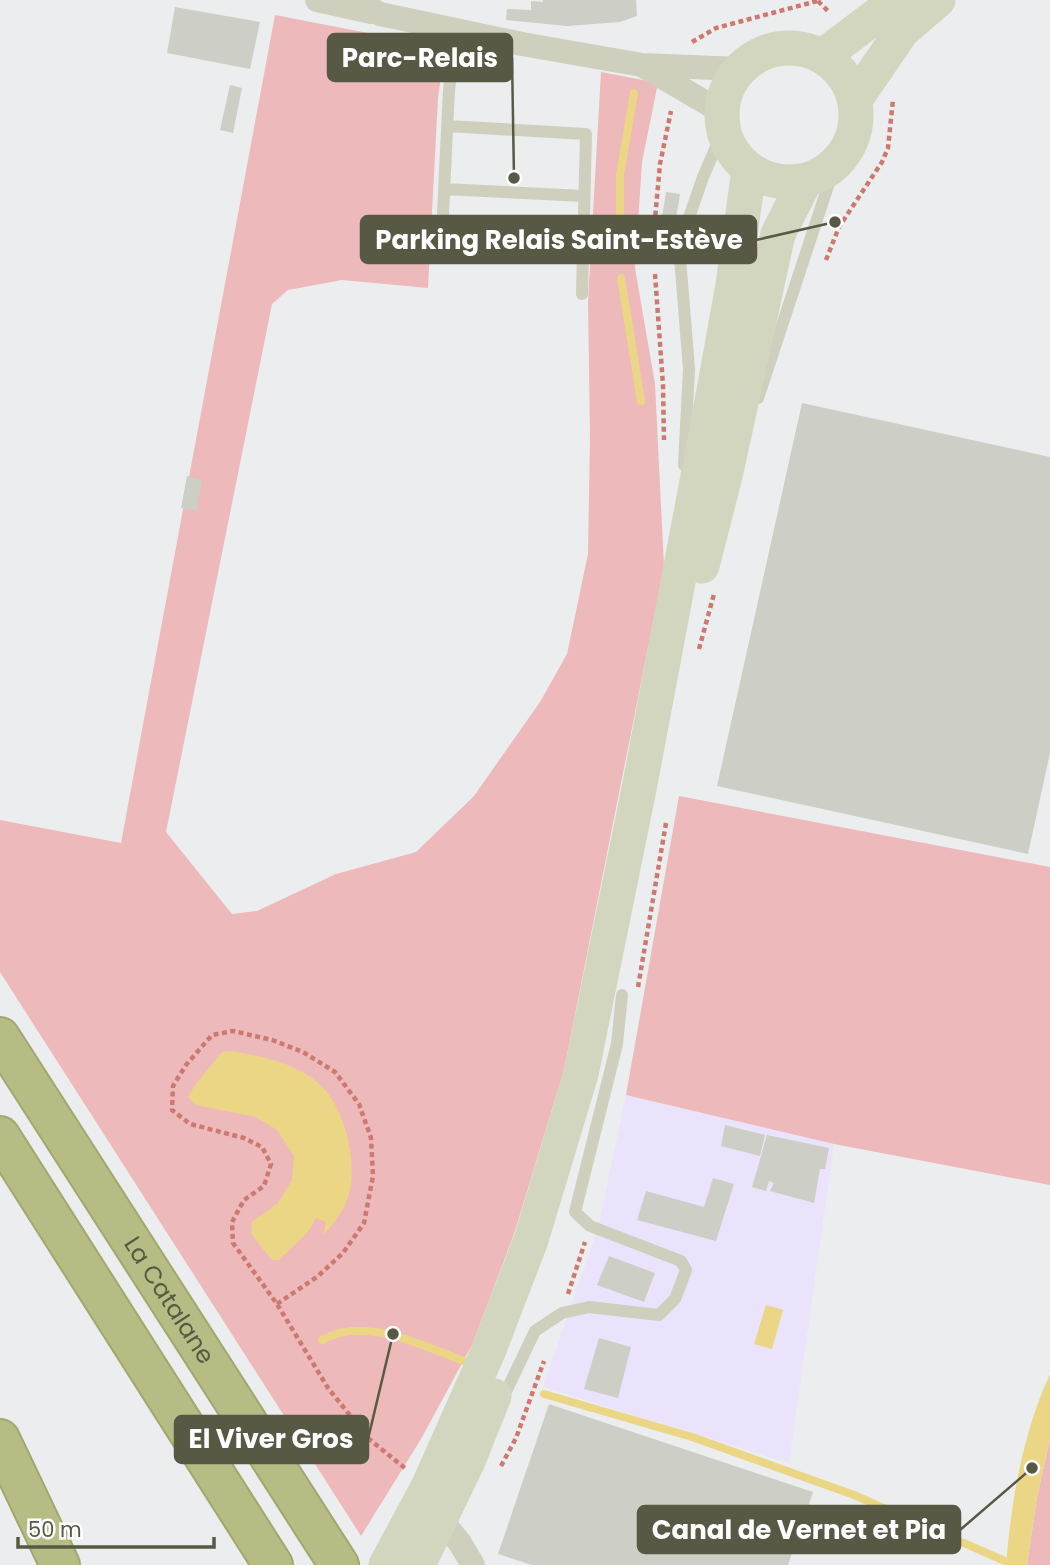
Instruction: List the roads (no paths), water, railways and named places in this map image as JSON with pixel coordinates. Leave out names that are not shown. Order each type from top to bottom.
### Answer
[{"type":"highway","name":"La Catalane","points":[[0,1037],[330,1552]]},
{"type":"highway","points":[[0,1136],[273,1565]]},
{"type":"highway","points":[[0,1439],[60,1565]]},
{"type":"main road","points":[[823,56],[897,0]]},
{"type":"main road","points":[[855,100],[902,31],[938,0]]},
{"type":"main road","points":[[418,1565],[440,1520],[482,1468],[529,1305],[562,1212],[605,1066],[629,997],[684,639],[725,476],[778,234],[820,173],[847,150],[854,134],[857,117],[855,100],[849,83],[838,68],[823,56],[802,48],[779,48],[758,55],[740,69],[727,89],[722,121],[729,146],[737,159],[749,170],[766,179],[785,183],[820,173]]},
{"type":"main road","points":[[386,1565],[428,1487],[488,1352],[531,1240],[581,1074],[639,789],[719,365],[749,170]]},
{"type":"street","points":[[317,0],[457,31],[642,65],[740,69]]},
{"type":"street","points":[[355,0],[380,14]]},
{"type":"street","points":[[642,65],[722,121]]},
{"type":"street","points":[[440,1520],[460,1543],[473,1565]]},
{"type":"lane","points":[[457,31],[447,126],[441,253],[680,258],[739,241]]},
{"type":"lane","points":[[673,602],[689,369],[680,258],[684,232],[722,121]]},
{"type":"lane","points":[[447,126],[586,134],[582,294]]},
{"type":"lane","points":[[725,476],[753,414],[820,173]]},
{"type":"lane","points":[[444,188],[584,196]]},
{"type":"lane","points":[[482,1468],[510,1385],[535,1331],[562,1313],[589,1307],[659,1315],[675,1299],[686,1270],[681,1261],[590,1226],[575,1212],[629,997]]},
{"type":"waterway","points":[[620,248],[620,175],[634,93]]},
{"type":"waterway","points":[[621,278],[641,401]]},
{"type":"waterway","points":[[322,1340],[339,1333],[375,1332],[413,1341],[466,1362]]},
{"type":"waterway","points":[[544,1394],[692,1437],[854,1495],[1014,1565]]},
{"type":"place","name":"Parc-Relais","points":[[514,178]]},
{"type":"place","name":"Parking Relais Saint-Estève","points":[[835,222]]},
{"type":"place","name":"El Viver Gros","points":[[393,1334]]},
{"type":"place","name":"Canal de Vernet et Pia","points":[[1032,1468]]}]
